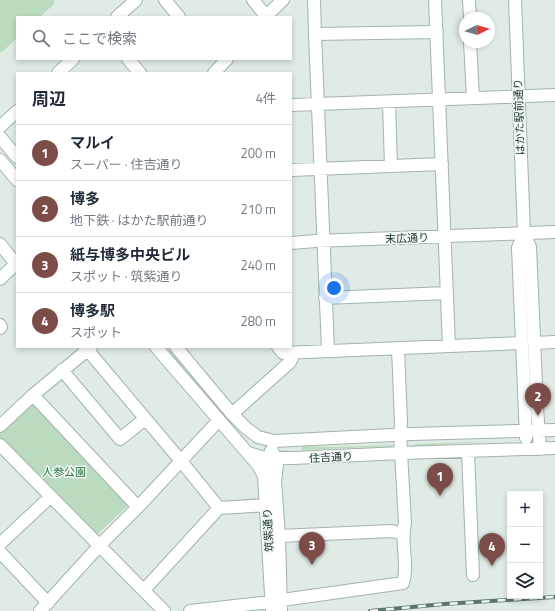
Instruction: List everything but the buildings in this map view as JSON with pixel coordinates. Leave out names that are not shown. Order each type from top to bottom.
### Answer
[{"type":"street","points":[[119,16],[136,0]]},
{"type":"street","points":[[165,0],[178,16]]},
{"type":"street","points":[[252,0],[265,16],[283,0]]},
{"type":"street","points":[[314,0],[328,350]]},
{"type":"street","points":[[435,0],[446,236],[449,346]]},
{"type":"street","points":[[469,0],[470,12]]},
{"type":"street","name":"はかた駅前通り","points":[[515,0],[524,233],[518,248],[540,449]]},
{"type":"street","points":[[315,34],[437,32]]},
{"type":"street","points":[[470,48],[473,98]]},
{"type":"street","points":[[59,72],[72,60]]},
{"type":"street","points":[[129,60],[139,72]]},
{"type":"street","points":[[292,105],[555,95]]},
{"type":"street","points":[[389,102],[391,166]]},
{"type":"street","points":[[0,127],[16,112]]},
{"type":"street","points":[[0,137],[16,156]]},
{"type":"street","points":[[0,160],[16,179]]},
{"type":"street","points":[[292,170],[442,164]]},
{"type":"street","name":"末広通り","points":[[292,243],[555,232]]},
{"type":"street","points":[[0,244],[16,265],[0,279]]},
{"type":"street","points":[[325,298],[447,292]]},
{"type":"street","points":[[279,348],[283,352],[294,353],[328,350],[555,342]]},
{"type":"street","name":"はかた駅前通り","points":[[526,449],[528,343]]},
{"type":"street","points":[[0,426],[33,395],[88,348],[219,508]]},
{"type":"street","points":[[157,348],[258,465],[270,476],[279,464],[293,458]]},
{"type":"street","name":"住吉通り","points":[[177,348],[232,414],[246,428],[258,437],[274,441],[555,430]]},
{"type":"street","points":[[190,611],[276,606],[403,583],[406,575],[403,534],[405,523],[400,435],[401,423],[398,348]]},
{"type":"street","points":[[232,414],[290,362],[294,353]]},
{"type":"street","points":[[62,370],[120,439],[145,419]]},
{"type":"street","points":[[33,395],[138,507]]},
{"type":"street","points":[[0,552],[44,607],[100,545],[138,507],[219,420]]},
{"type":"street","points":[[258,437],[272,455],[282,442],[290,440]]},
{"type":"street","points":[[0,445],[164,611]]},
{"type":"street","name":"住吉通り","points":[[248,453],[262,456],[272,455],[293,458],[555,448]]},
{"type":"street","points":[[468,451],[473,575]]},
{"type":"street","name":"筑紫通り","points":[[272,455],[266,505],[276,606]]},
{"type":"street","name":"筑紫通り","points":[[270,476],[279,536],[276,606]]},
{"type":"street","points":[[0,544],[50,497]]},
{"type":"street","points":[[144,590],[219,508],[266,505]]},
{"type":"street","points":[[279,536],[392,531],[403,534]]},
{"type":"green space","points":[[0,0],[54,0],[54,4],[41,16],[16,16],[16,39],[2,52],[0,52]]},
{"type":"green space","points":[[170,348],[192,374],[199,386],[243,437],[230,425],[168,350]]},
{"type":"green space","name":"人参公園","points":[[34,401],[129,505],[92,539],[0,439],[0,432]]},
{"type":"green space","points":[[501,441],[415,446],[415,444]]},
{"type":"green space","points":[[302,446],[332,447],[393,446],[302,450]]},
{"type":"railway","points":[[370,611],[444,604],[555,597]]},
{"type":"place","name":"博多","points":[[538,416]]},
{"type":"place","name":"マルイ","points":[[440,496]]},
{"type":"place","name":"紙与博多中央ビル","points":[[312,565]]},
{"type":"place","name":"博多駅","points":[[492,566]]}]
